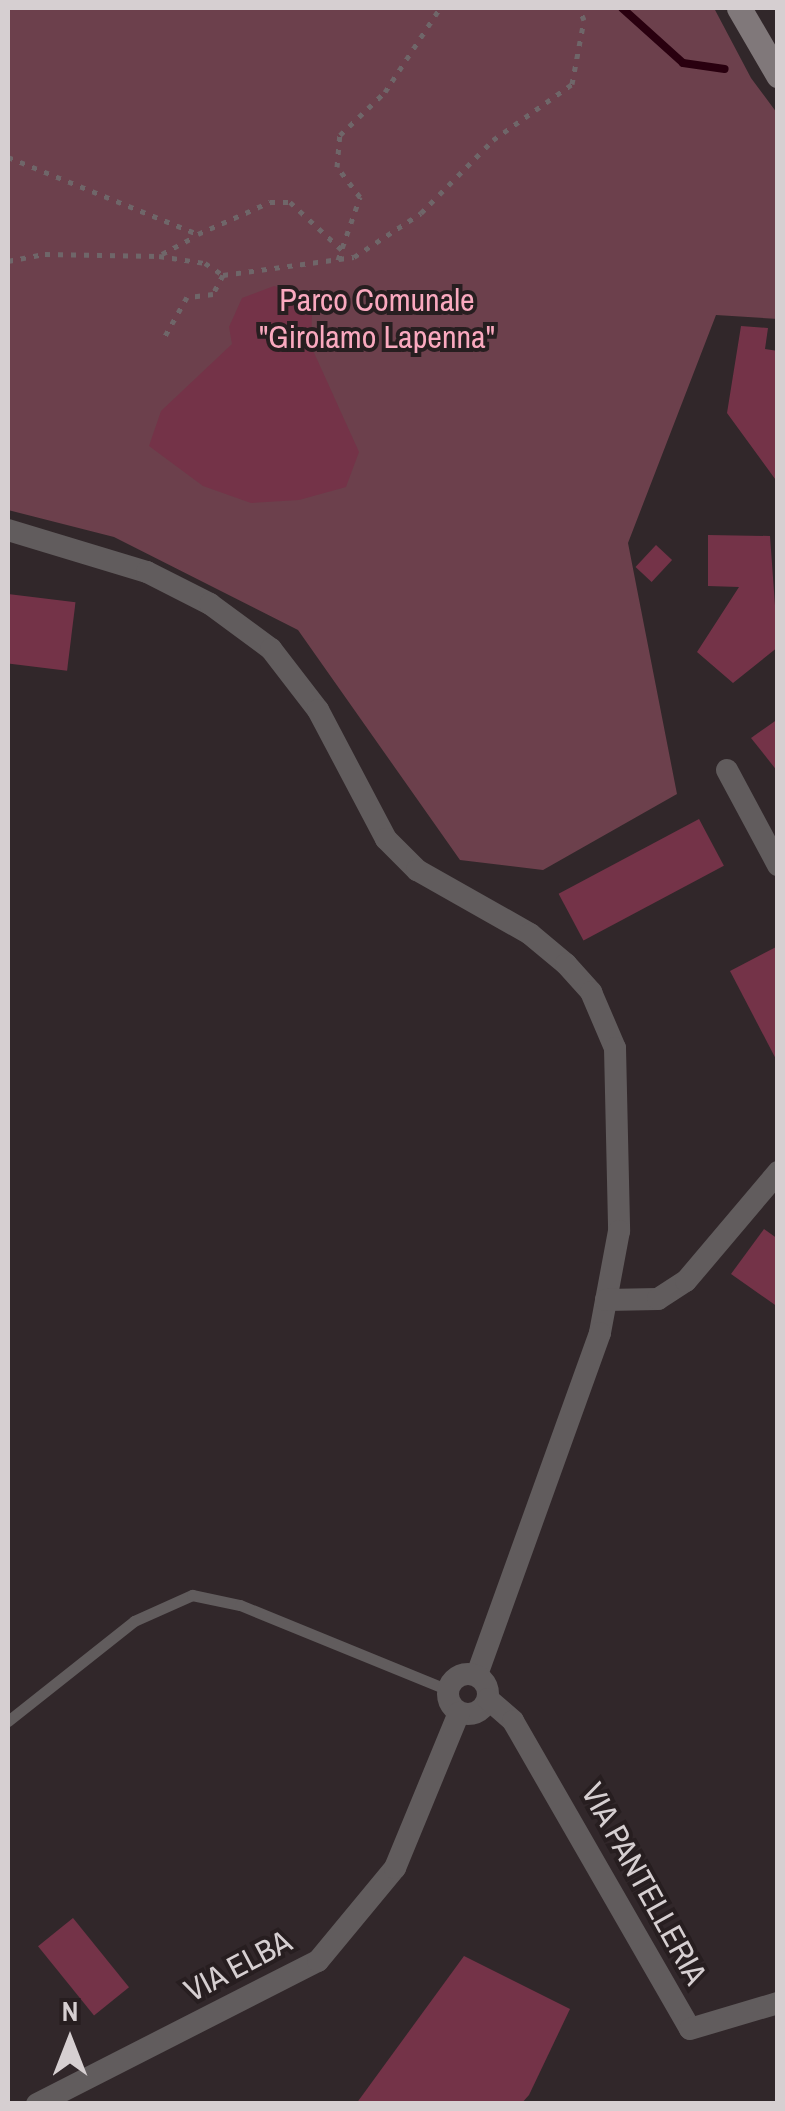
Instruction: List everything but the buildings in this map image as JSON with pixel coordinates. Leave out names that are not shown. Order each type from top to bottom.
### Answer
[{"type":"main road","points":[[739,8],[778,75]]},
{"type":"street","points":[[8,530],[147,572],[210,604],[271,649],[318,710],[386,839],[417,870],[530,934],[591,992],[615,1048],[621,1113],[619,1231],[600,1332],[477,1675],[488,1699],[478,1712],[460,1713],[448,1690],[459,1675],[477,1675]]},
{"type":"street","points":[[727,770],[778,864]]},
{"type":"street","points":[[606,1300],[658,1299],[686,1281],[778,1172]]},
{"type":"street","name":"VIA PANTELLERIA","points":[[488,1699],[513,1721],[690,2029],[778,2004]]},
{"type":"street","name":"VIA ELBA","points":[[37,2104],[318,1960],[395,1868],[460,1713]]},
{"type":"lane","points":[[8,1721],[134,1621],[192,1595],[240,1605],[448,1690]]},
{"type":"path","points":[[338,260],[360,197],[337,167],[340,135],[385,92],[440,8]]},
{"type":"path","points":[[8,262],[46,254],[159,256],[205,263],[223,275],[354,258],[421,213],[493,140],[572,84],[584,20],[579,8]]},
{"type":"path","points":[[8,157],[198,234]]},
{"type":"path","points":[[159,256],[270,202],[290,202],[342,250]]},
{"type":"path","points":[[165,336],[187,297],[213,294],[223,275]]},
{"type":"green space","name":"Parco Comunale \"Girolamo Lapenna\"","points":[[8,8],[714,8],[751,78],[777,113],[778,319],[716,315],[628,543],[677,794],[543,870],[460,860],[298,630],[114,537],[8,510]]},
{"type":"waterway","points":[[622,8],[683,63],[725,69]]}]
